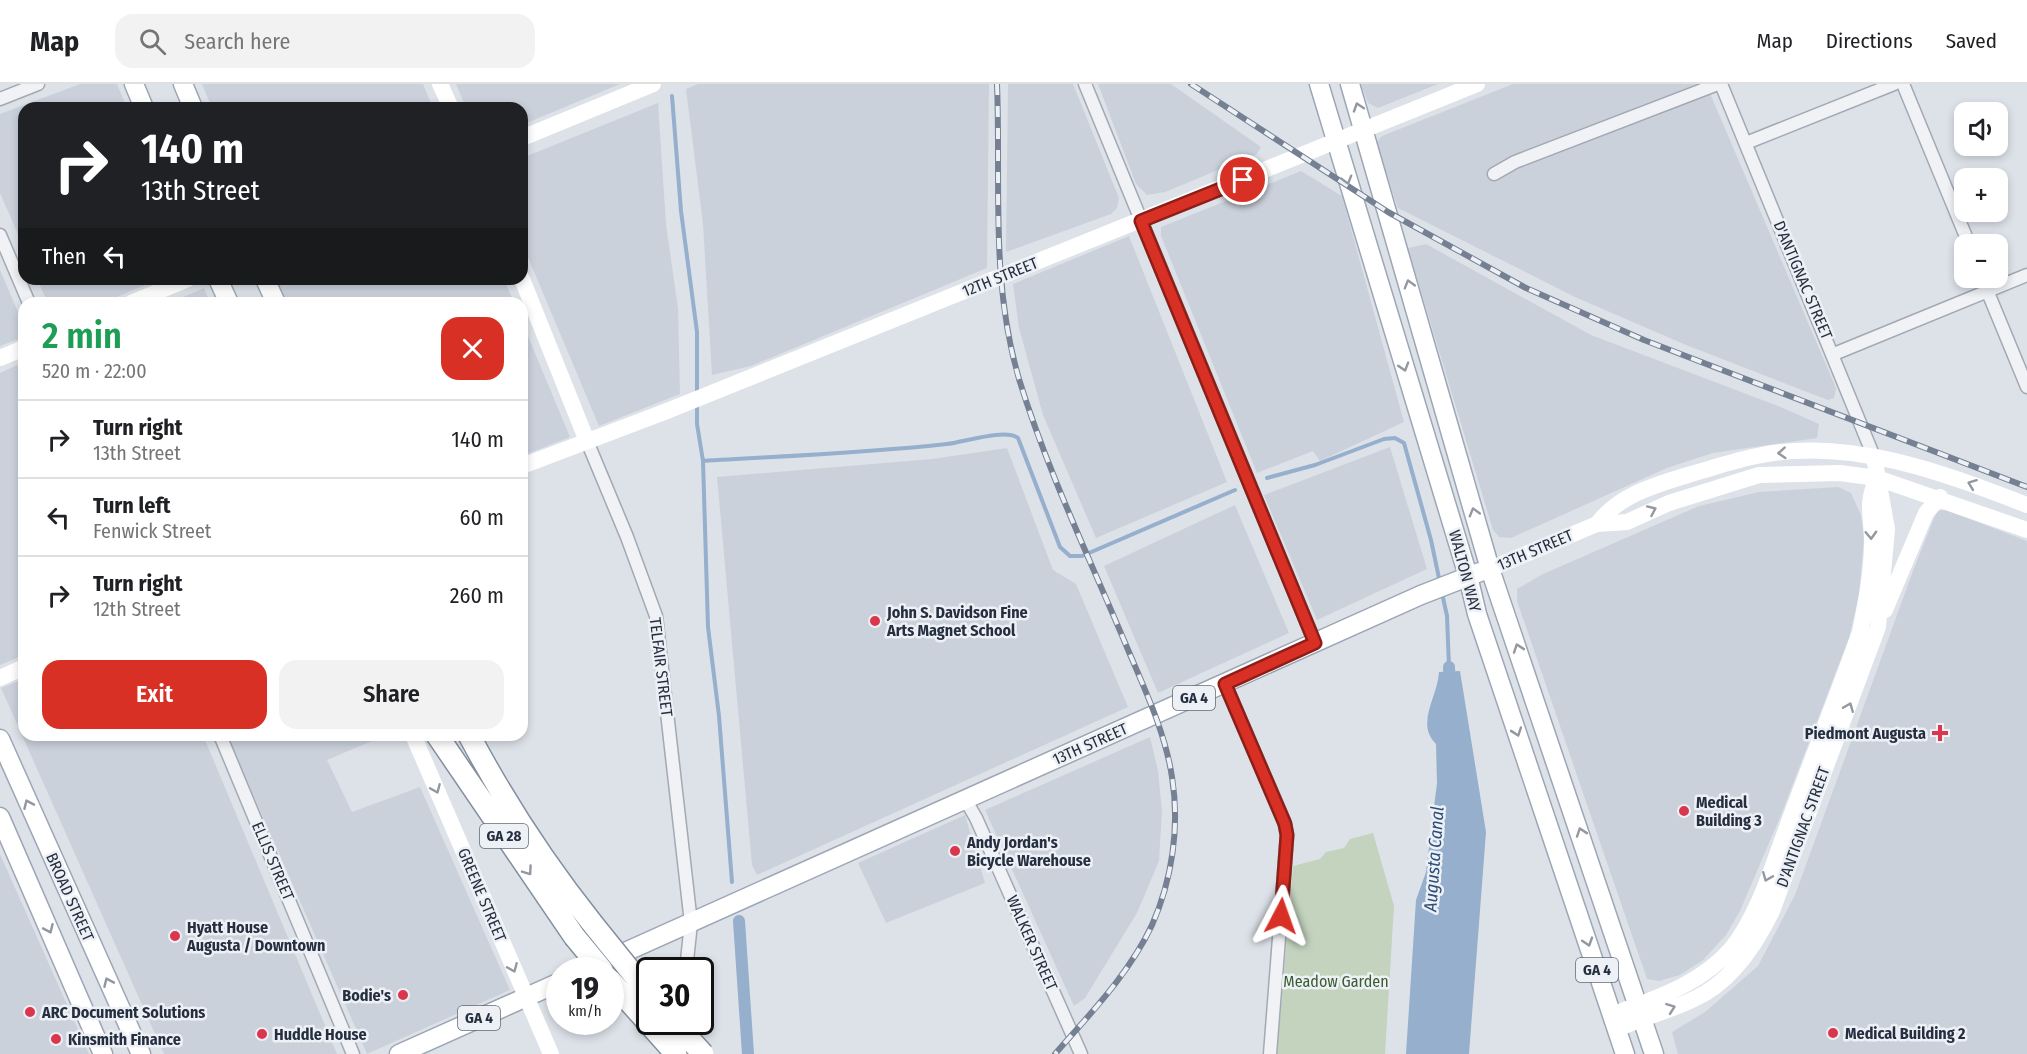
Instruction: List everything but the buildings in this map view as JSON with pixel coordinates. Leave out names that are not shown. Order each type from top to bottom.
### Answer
[{"type":"highway","name":"GA 28","points":[[441,741],[574,936],[591,957]]},
{"type":"highway","name":"GA 28","points":[[472,741],[523,828],[565,889],[636,977]]},
{"type":"highway","points":[[624,996],[675,1054]]},
{"type":"highway","points":[[686,1035],[704,1054]]},
{"type":"main road","points":[[134,84],[142,102]]},
{"type":"main road","points":[[183,84],[190,102]]},
{"type":"main road","name":"WALTON WAY","points":[[1319,84],[1468,576],[1477,614],[1625,1054]]},
{"type":"main road","name":"WALTON WAY","points":[[1350,84],[1490,568],[1654,1054]]},
{"type":"main road","name":"13TH STREET","points":[[614,957],[1449,582],[1490,568]]},
{"type":"main road","name":"BROAD STREET","points":[[0,739],[141,1054]]},
{"type":"main road","name":"BROAD STREET","points":[[0,817],[103,1054]]},
{"type":"main road","points":[[39,906],[68,893]]},
{"type":"main road","name":"GA 4","points":[[399,1054],[546,988]]},
{"type":"street","points":[[0,99],[38,84]]},
{"type":"street","points":[[440,84],[448,102]]},
{"type":"street","points":[[1085,84],[1315,643]]},
{"type":"street","name":"12TH STREET","points":[[528,464],[667,411],[1477,84]]},
{"type":"street","points":[[1494,174],[1515,162],[1719,84]]},
{"type":"street","name":"D'ANTIGNAC STREET","points":[[1641,1011],[1682,1004],[1709,991],[1735,968],[1763,930],[1878,627],[1887,529],[1874,457],[1834,354],[1719,84]]},
{"type":"street","points":[[1746,143],[1894,84]]},
{"type":"street","points":[[1904,84],[1965,234]]},
{"type":"street","points":[[528,135],[648,85]]},
{"type":"street","points":[[0,235],[18,277]]},
{"type":"street","points":[[1834,354],[2027,275]]},
{"type":"street","points":[[145,297],[174,285]]},
{"type":"street","name":"TELFAIR STREET","points":[[524,285],[627,537],[656,616],[691,923],[687,957]]},
{"type":"street","points":[[1987,288],[2027,387]]},
{"type":"street","points":[[0,358],[18,350]]},
{"type":"street","name":"13TH STREET","points":[[1597,524],[1618,502],[1662,483],[1759,455],[1837,452],[1874,457],[1915,465],[2027,505]]},
{"type":"street","name":"13TH STREET","points":[[1490,568],[1597,524],[1627,522],[1669,503],[1759,475],[1840,473],[1877,478],[1940,497],[2027,530]]},
{"type":"street","name":"D'ANTIGNAC STREET","points":[[1614,1022],[1641,1011],[1710,969],[1731,949],[1755,907],[1860,632],[1867,599],[1872,543],[1869,498],[1877,478]]},
{"type":"street","points":[[1878,627],[1926,513],[1940,497]]},
{"type":"street","points":[[0,678],[18,670]]},
{"type":"street","points":[[1225,684],[1284,821],[1287,835],[1270,1054]]},
{"type":"street","name":"ELLIS STREET","points":[[223,741],[353,1054]]},
{"type":"street","name":"GREENE STREET","points":[[416,741],[551,1054]]},
{"type":"street","name":"WALKER STREET","points":[[965,800],[976,818],[1081,1054]]},
{"type":"street","points":[[675,1054],[677,1035]]},
{"type":"shaded area","points":[[80,84],[117,84],[124,102],[32,102]]},
{"type":"shaded area","points":[[202,84],[423,84],[430,102],[210,102]]},
{"type":"shaded area","points":[[456,84],[620,84],[528,122],[528,102],[464,102]]},
{"type":"shaded area","points":[[698,84],[989,84],[987,268],[751,366],[712,375],[703,224],[686,89]]},
{"type":"shaded area","points":[[1008,84],[1073,84],[1119,198],[1117,208],[1111,214],[1006,252]]},
{"type":"shaded area","points":[[1098,84],[1171,84],[1261,147],[1257,154],[1165,192],[1147,195],[1136,184]]},
{"type":"shaded area","points":[[1361,84],[1438,84],[1378,108],[1368,103]]},
{"type":"shaded area","points":[[1513,84],[1706,84],[1836,388],[1834,398],[1828,400],[1686,345],[1575,297],[1398,208],[1376,142],[1382,136]]},
{"type":"shaded area","points":[[658,103],[666,224],[678,308],[680,394],[599,426],[528,257],[528,156]]},
{"type":"shaded area","points":[[18,107],[18,234],[0,193],[0,114]]},
{"type":"shaded area","points":[[1301,171],[1342,196],[1404,422],[1320,461],[1313,451],[1257,473],[1161,236],[1161,227]]},
{"type":"shaded area","points":[[1129,236],[1227,482],[1096,538],[1043,415],[1019,328],[1013,284]]},
{"type":"shaded area","points":[[1426,244],[1591,335],[1783,408],[1819,424],[1817,438],[1713,453],[1667,468],[1511,538],[1499,537],[1493,530],[1408,248]]},
{"type":"shaded area","points":[[0,270],[18,312],[18,339],[0,346]]},
{"type":"shaded area","points":[[40,285],[145,285],[117,297],[45,297]]},
{"type":"shaded area","points":[[278,285],[506,285],[512,297],[284,297]]},
{"type":"shaded area","points":[[204,288],[208,297],[184,297]]},
{"type":"shaded area","points":[[528,336],[570,437],[528,454]]},
{"type":"shaded area","points":[[18,365],[18,658],[0,665],[0,373]]},
{"type":"shaded area","points":[[1390,447],[1427,569],[1317,620],[1264,495]]},
{"type":"shaded area","points":[[1007,448],[1053,570],[1076,584],[1128,707],[757,875],[752,865],[717,477],[932,459]]},
{"type":"shaded area","points":[[1838,487],[1851,493],[1861,515],[1864,538],[1859,595],[1849,638],[1781,815],[1740,911],[1726,935],[1703,960],[1680,975],[1659,981],[1647,979],[1517,601],[1517,589],[1543,574],[1699,506],[1759,492]]},
{"type":"shaded area","points":[[1235,505],[1289,633],[1158,693],[1104,566]]},
{"type":"shaded area","name":"Piedmont Augusta","points":[[1946,510],[2027,541],[2027,1054],[1678,1054],[1672,1032],[1705,1012],[1758,966],[1795,895],[1913,571],[1937,511]]},
{"type":"shaded area","points":[[18,681],[18,726],[1,688]]},
{"type":"shaded area","points":[[1150,737],[1158,771],[1162,811],[1159,861],[1137,913],[1085,998],[1074,1006],[985,810]]},
{"type":"shaded area","points":[[25,741],[206,741],[337,1054],[164,1054]]},
{"type":"shaded area","points":[[230,741],[372,741],[327,760],[352,812],[420,787],[510,990],[367,1054]]},
{"type":"shaded area","points":[[965,815],[985,883],[886,923],[858,863]]},
{"type":"shaded area","points":[[0,854],[89,1054],[0,1054]]},
{"type":"green space","name":"Meadow Garden","points":[[1373,833],[1394,906],[1385,1054],[1277,1054],[1293,866],[1320,859],[1326,852],[1344,848],[1350,839]]},
{"type":"water","points":[[1460,671],[1486,832],[1469,1054],[1406,1054],[1416,900],[1426,872],[1437,783],[1436,744],[1427,728],[1427,719],[1439,672]]},
{"type":"waterway","points":[[672,96],[681,211],[697,332],[697,393]]},
{"type":"waterway","points":[[697,404],[697,424],[703,461],[708,627],[719,716],[732,882]]},
{"type":"waterway","points":[[703,461],[886,450],[947,444],[995,435],[1012,435],[1018,438],[1060,547],[1070,556],[1082,556],[1235,490]]},
{"type":"waterway","points":[[1267,478],[1315,465],[1384,439],[1395,438],[1404,443],[1431,540],[1440,583]]},
{"type":"waterway","points":[[1442,593],[1447,616],[1449,667]]},
{"type":"waterway","name":"Augusta Canal","points":[[1449,667],[1450,688]]},
{"type":"waterway","points":[[739,921],[748,1054]]},
{"type":"railway","points":[[997,84],[1000,269],[1010,342],[1019,379],[1055,480],[1153,710],[1169,760],[1174,796],[1174,834],[1169,872],[1152,925],[1120,977],[1055,1054]]},
{"type":"railway","points":[[1191,84],[1388,212],[1526,288],[1644,340],[2027,487]]},
{"type":"place","name":"John S. Davidson Fine Arts Magnet School","points":[[875,621]]},
{"type":"place","name":"Piedmont Augusta","points":[[1940,733]]},
{"type":"place","name":"Medical Building 3","points":[[1684,811]]},
{"type":"place","name":"Andy Jordan's Bicycle Warehouse","points":[[955,851]]},
{"type":"place","name":"Hyatt House Augusta / Downtown","points":[[175,936]]},
{"type":"place","name":"Bodie's","points":[[403,995]]},
{"type":"place","name":"ARC Document Solutions","points":[[30,1012]]},
{"type":"place","name":"Medical Building 2","points":[[1833,1033]]},
{"type":"place","name":"Huddle House","points":[[262,1034]]},
{"type":"place","name":"Kinsmith Finance","points":[[56,1039]]},
{"type":"route","points":[[1243,180],[1141,221],[1315,643],[1225,684],[1285,824],[1287,835],[1281,916]]}]
